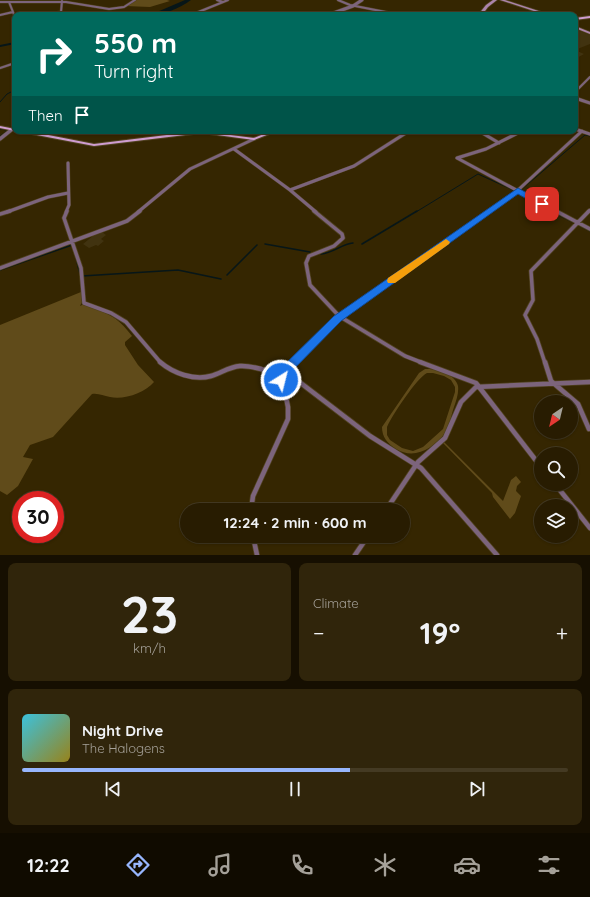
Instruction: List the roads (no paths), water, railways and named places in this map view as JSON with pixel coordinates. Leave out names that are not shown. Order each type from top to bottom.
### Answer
[{"type":"main road","points":[[482,12],[495,0]]},
{"type":"main road","points":[[502,0],[540,12]]},
{"type":"main road","points":[[578,19],[590,17]]},
{"type":"main road","points":[[578,28],[590,34]]},
{"type":"main road","points":[[0,127],[12,129]]},
{"type":"main road","points":[[36,134],[90,144],[109,144],[186,134]]},
{"type":"main road","points":[[217,134],[254,139],[267,134]]},
{"type":"street","points":[[0,2],[62,1],[109,9],[123,7],[133,0]]},
{"type":"street","points":[[217,0],[224,2]]},
{"type":"street","points":[[199,12],[228,0]]},
{"type":"street","points":[[338,0],[353,6],[385,12]]},
{"type":"street","points":[[336,12],[353,6],[362,0]]},
{"type":"street","points":[[61,12],[62,1]]},
{"type":"street","points":[[9,2],[13,12]]},
{"type":"street","points":[[0,14],[12,12]]},
{"type":"street","points":[[0,68],[12,64]]},
{"type":"street","points":[[578,89],[590,77]]},
{"type":"street","points":[[578,99],[590,103]]},
{"type":"street","points":[[0,138],[12,130]]},
{"type":"street","points":[[578,130],[590,134]]},
{"type":"street","points":[[252,503],[253,496],[288,419],[289,410],[281,380],[285,371],[340,317],[518,191],[582,132]]},
{"type":"street","points":[[290,190],[354,166],[404,134]]},
{"type":"street","points":[[484,134],[499,142]]},
{"type":"street","points":[[516,134],[486,149],[457,158],[590,229]]},
{"type":"street","points":[[0,268],[127,221],[190,169],[254,139]]},
{"type":"street","points":[[234,149],[290,190],[338,229],[343,236],[334,246],[308,257],[306,263],[310,285],[340,317],[405,356],[468,379],[479,386],[534,458]]},
{"type":"street","points":[[68,163],[69,205],[64,218],[73,242],[82,275],[83,302],[122,319],[156,358],[171,370],[185,374],[208,377],[227,368],[247,366],[282,375]]},
{"type":"street","points":[[0,214],[48,197],[68,193]]},
{"type":"street","points":[[588,429],[578,404],[553,384],[537,339],[525,316],[533,300],[533,282],[531,273],[590,210]]},
{"type":"street","points":[[285,371],[370,436],[416,465],[497,555]]},
{"type":"street","points":[[391,503],[416,465],[445,438],[461,402],[474,389],[479,386],[590,382]]},
{"type":"street","points":[[561,491],[590,528]]},
{"type":"street","points":[[254,543],[256,555]]},
{"type":"street","points":[[355,555],[363,543]]},
{"type":"waterway","points":[[163,12],[189,0]]},
{"type":"waterway","points":[[0,46],[12,44]]},
{"type":"waterway","points":[[0,102],[7,94],[12,92]]},
{"type":"waterway","points":[[0,129],[6,130]]},
{"type":"waterway","points":[[0,136],[7,131]]},
{"type":"waterway","points":[[522,189],[585,135],[590,136]]},
{"type":"waterway","points":[[416,212],[478,174],[513,190]]},
{"type":"waterway","points":[[520,194],[553,212]]},
{"type":"waterway","points":[[362,244],[417,211]]},
{"type":"waterway","points":[[553,212],[573,222]]},
{"type":"waterway","points":[[579,225],[590,231]]},
{"type":"waterway","points":[[321,254],[353,243]]},
{"type":"waterway","points":[[265,244],[310,252]]},
{"type":"waterway","points":[[0,270],[72,245]]},
{"type":"waterway","points":[[227,275],[257,245]]},
{"type":"waterway","points":[[75,254],[80,274]]},
{"type":"waterway","points":[[82,276],[178,270],[221,279]]}]
